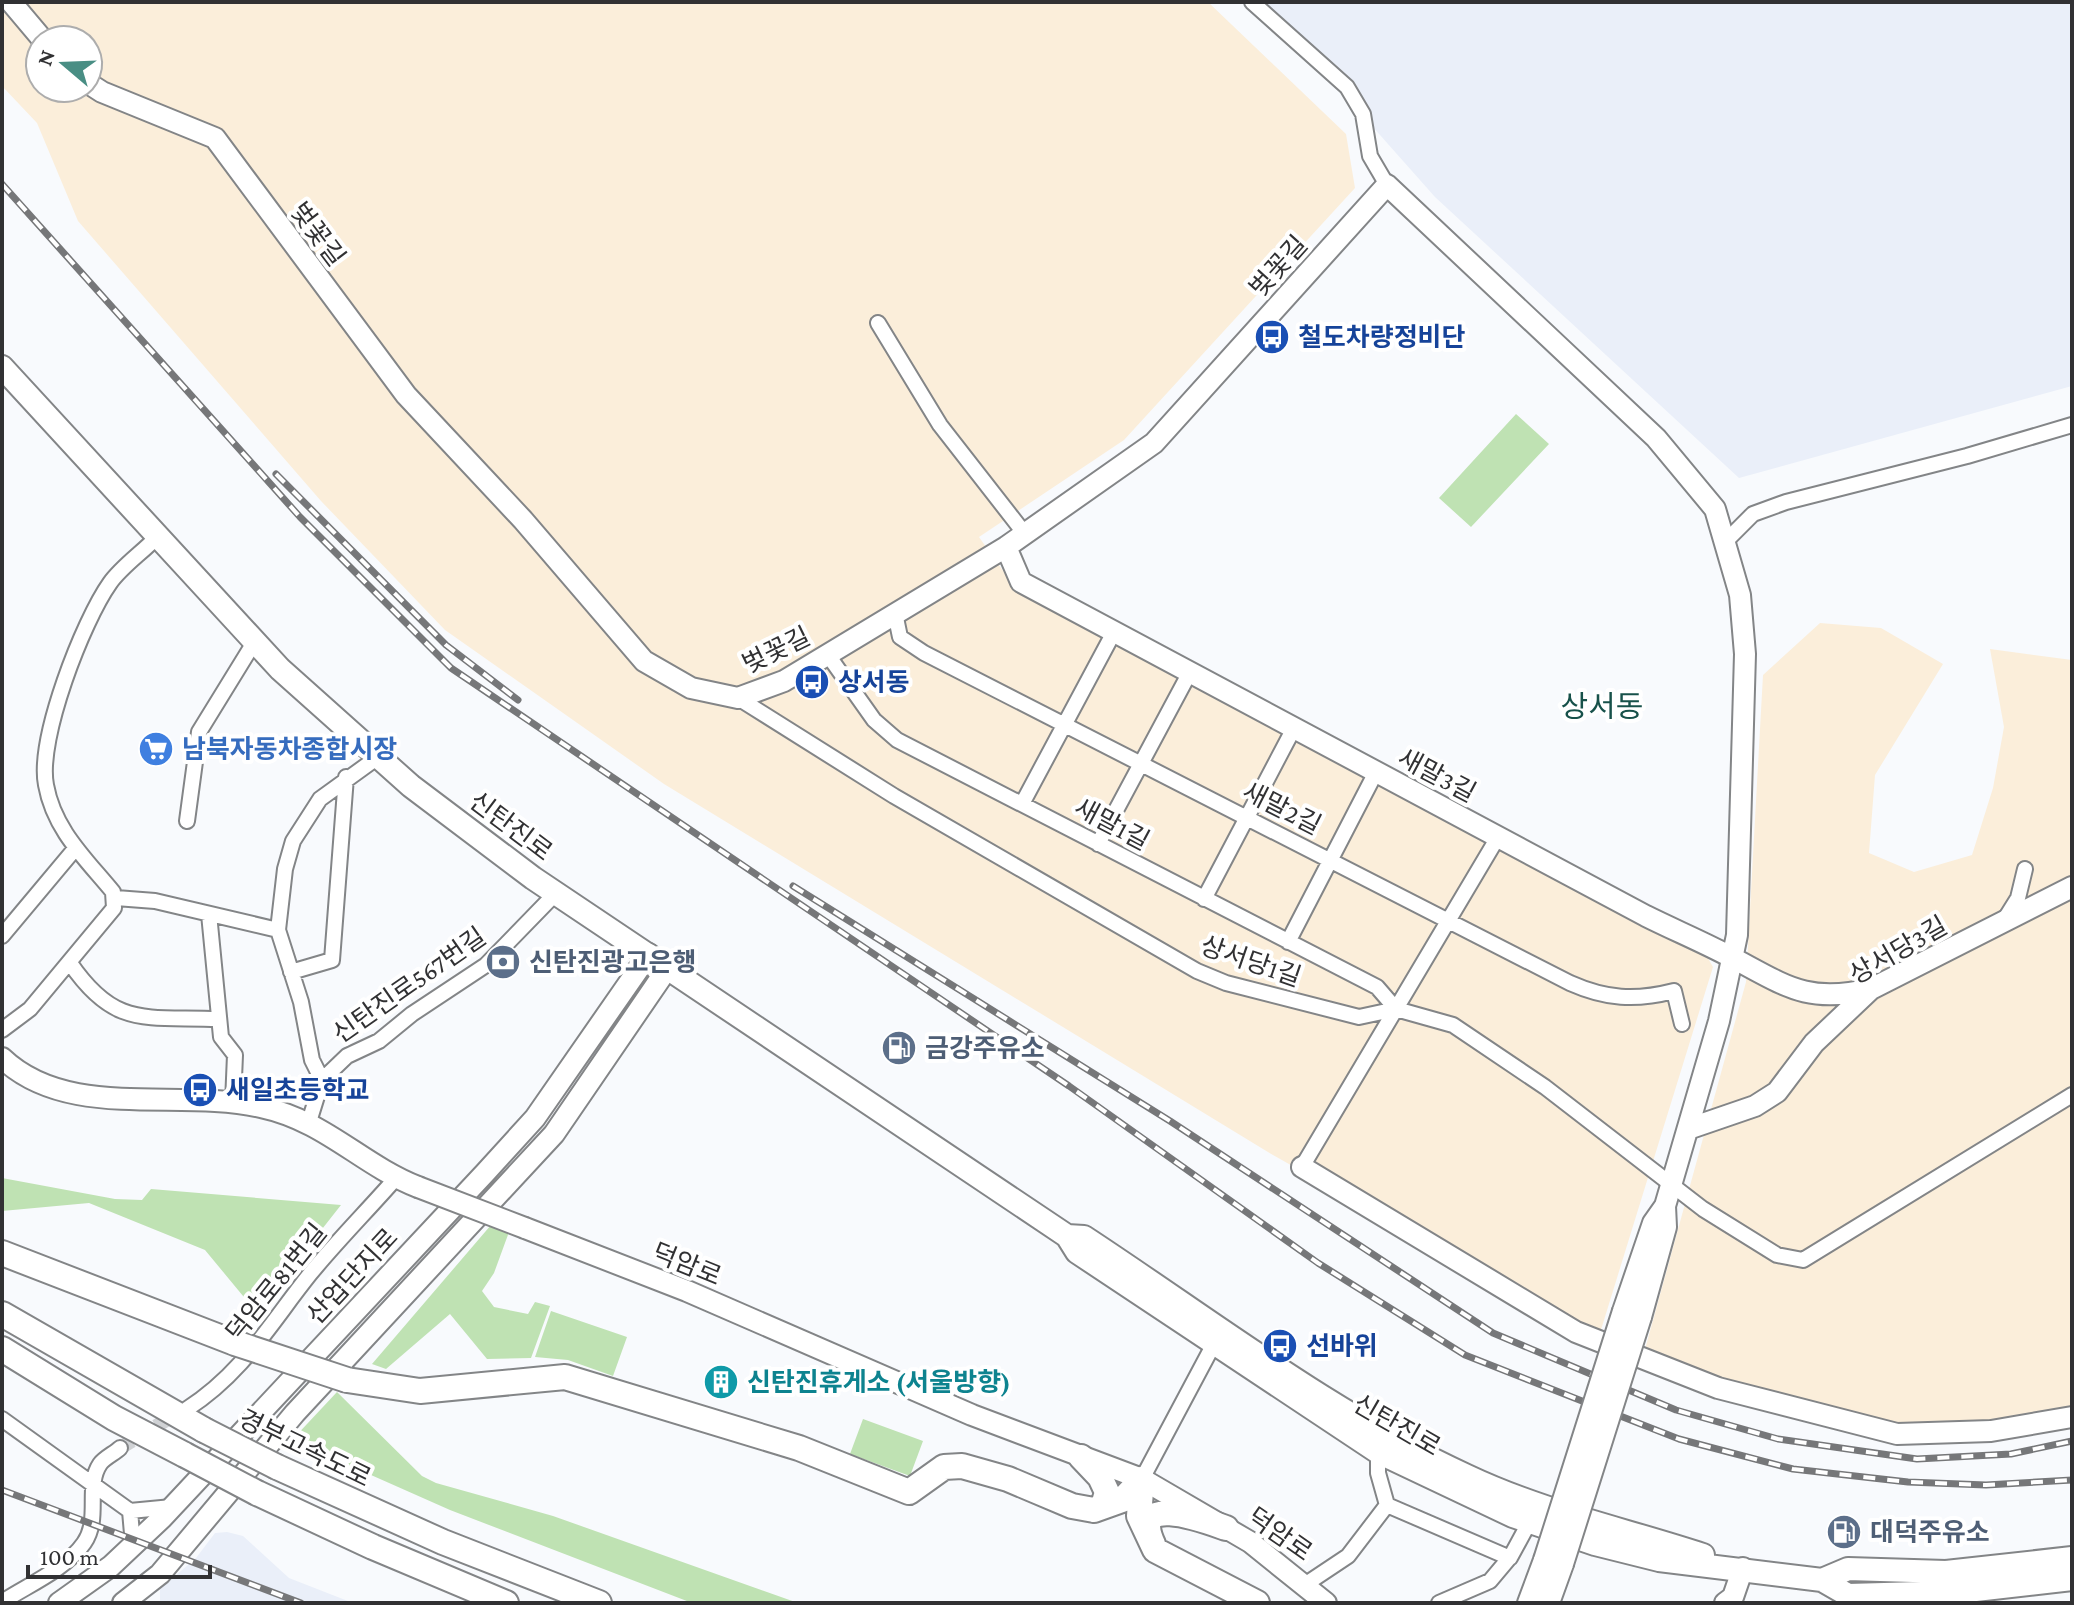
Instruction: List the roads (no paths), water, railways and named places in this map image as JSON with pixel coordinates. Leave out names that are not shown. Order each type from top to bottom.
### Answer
[{"type":"highway","points":[[2,1253],[235,1343],[347,1380],[420,1391],[565,1377],[799,1448],[909,1492],[944,1467],[962,1466],[1008,1479],[1072,1506],[1094,1510],[1122,1500],[1142,1479]]},
{"type":"highway","name":"경부고속도로","points":[[2,1314],[204,1430],[277,1467],[443,1542],[599,1603]]},
{"type":"highway","points":[[2,1349],[114,1418],[257,1493],[373,1547],[506,1603]]},
{"type":"highway","points":[[1081,1457],[1100,1477],[1107,1492],[1103,1506],[1094,1510]]},
{"type":"highway","points":[[1142,1479],[1139,1516],[1155,1550],[1257,1603]]},
{"type":"highway","points":[[1155,1550],[1149,1528],[1153,1518],[1161,1512],[1190,1515],[1226,1528]]},
{"type":"main road","name":"신탄진로","points":[[2,367],[280,669],[411,786],[556,893],[1067,1236],[1077,1252],[1371,1425],[1465,1475],[1600,1527],[1743,1568]]},
{"type":"main road","name":"신탄진로","points":[[1218,1336],[1378,1452],[1530,1521],[1659,1560],[1822,1580],[1848,1595],[1958,1592],[2072,1579]]},
{"type":"main road","name":"신탄진로","points":[[1822,1580],[1848,1569],[1946,1572],[2072,1558]]},
{"type":"street","points":[[11,2],[30,24]]},
{"type":"street","points":[[1252,2],[1347,87],[1363,114],[1370,156],[1387,185],[1656,438],[1714,507],[1740,595],[1745,654],[1733,958],[1688,1129],[1665,1206],[1653,1223],[1632,1314],[1554,1562],[1549,1603]]},
{"type":"street","name":"벚꽃길","points":[[104,92],[215,138],[406,395],[523,520],[644,661],[691,688],[738,698],[784,681],[1006,547],[1154,443],[1387,185]]},
{"type":"street","points":[[878,323],[940,425],[1025,534]]},
{"type":"street","points":[[1726,541],[1753,514],[1786,502],[1967,456],[2072,425]]},
{"type":"street","points":[[158,536],[110,583],[82,639],[52,716],[45,782],[74,850],[116,898],[155,901],[278,930]]},
{"type":"street","name":"새말3길","points":[[1006,547],[1021,582],[1498,837],[1733,958],[1759,975],[1808,994],[1842,996],[1871,989]]},
{"type":"street","name":"새말2길","points":[[895,613],[900,637],[924,653],[1590,992],[1638,999],[1674,991],[1682,1024]]},
{"type":"street","points":[[1022,804],[1114,632]]},
{"type":"street","points":[[187,821],[199,732],[255,641]]},
{"type":"street","name":"새말1길","points":[[828,655],[874,720],[897,740],[1377,987],[1396,1009]]},
{"type":"street","points":[[1098,844],[1190,672]]},
{"type":"street","name":"상서당1길","points":[[738,698],[894,796],[1197,971],[1226,983],[1359,1017],[1396,1009],[1453,1025],[1545,1087],[1671,1185],[1777,1255],[1803,1260],[2072,1095]]},
{"type":"street","points":[[1204,899],[1294,728]]},
{"type":"street","name":"신탄진로567번길","points":[[322,1080],[312,1060],[278,930],[277,914],[293,841],[313,808],[346,777],[378,757]]},
{"type":"street","points":[[1288,942],[1376,772]]},
{"type":"street","points":[[291,972],[332,960],[346,777]]},
{"type":"street","points":[[1498,837],[1302,1167],[1576,1332],[1718,1388],[1897,1434],[1991,1431],[2072,1417]]},
{"type":"street","points":[[2,936],[74,850]]},
{"type":"street","points":[[2002,923],[2018,898],[2025,869]]},
{"type":"street","name":"상서당3길","points":[[1688,1129],[1755,1106],[1777,1092],[1814,1043],[1871,989],[2072,887]]},
{"type":"street","name":"신탄진로567번길","points":[[309,1122],[322,1080],[347,1056],[379,1041],[486,965],[556,893]]},
{"type":"street","points":[[2,1030],[30,1009],[70,963],[102,925],[116,898]]},
{"type":"street","points":[[209,914],[221,1037],[235,1055],[233,1102]]},
{"type":"street","name":"산업단지로","points":[[59,1603],[133,1545],[172,1507],[535,1118],[649,954]]},
{"type":"street","points":[[70,963],[81,979],[115,1011],[131,1015],[218,1019]]},
{"type":"street","name":"산업단지로","points":[[123,1603],[160,1574],[295,1413],[554,1134],[669,966]]},
{"type":"street","name":"덕암로","points":[[2,1058],[27,1080],[54,1089],[101,1096],[233,1102],[288,1113],[309,1122],[396,1178],[687,1291],[972,1415],[1142,1479],[1226,1528],[1306,1584],[1326,1603]]},
{"type":"street","name":"덕암로81번길","points":[[187,1409],[219,1388],[244,1361],[310,1275],[396,1178]]},
{"type":"street","points":[[1142,1479],[1218,1336]]},
{"type":"street","points":[[2,1419],[130,1511],[172,1507]]},
{"type":"street","points":[[2,1602],[56,1568],[84,1544],[94,1518],[95,1484],[100,1464],[120,1448]]},
{"type":"street","points":[[1378,1452],[1378,1473],[1387,1505]]},
{"type":"street","points":[[1387,1505],[1510,1558]]},
{"type":"street","points":[[1306,1584],[1348,1556],[1387,1505]]},
{"type":"street","points":[[130,1511],[133,1545]]},
{"type":"street","points":[[1439,1603],[1490,1581],[1510,1558],[1530,1521]]},
{"type":"street","points":[[1528,1603],[1554,1562]]},
{"type":"street","points":[[1725,1603],[1733,1597],[1743,1568]]},
{"type":"tunnel","points":[[120,1448],[178,1413]]},
{"type":"railway","points":[[2,184],[300,517],[451,668],[1069,1086],[1318,1263],[1465,1355],[1679,1439],[1793,1469],[1908,1482],[1986,1485],[2072,1480]]},
{"type":"railway","points":[[276,474],[446,645],[518,700]]},
{"type":"railway","points":[[793,886],[1170,1121],[1493,1333],[1676,1410],[1778,1439],[1917,1459],[2011,1454],[2072,1441]]},
{"type":"railway","points":[[2,1490],[301,1603]]},
{"type":"place","name":"철도차량정비단","points":[[1272,337]]},
{"type":"place","name":"상서동","points":[[812,682]]},
{"type":"place","name":"남북자동차종합시장","points":[[156,749]]},
{"type":"place","name":"신탄진광고은행","points":[[503,962]]},
{"type":"place","name":"금강주유소","points":[[899,1048]]},
{"type":"place","name":"새일초등학교","points":[[200,1090]]},
{"type":"place","name":"선바위","points":[[1280,1346]]},
{"type":"place","name":"신탄진휴게소 (서울방향)","points":[[721,1382]]},
{"type":"place","name":"대덕주유소","points":[[1844,1532]]},
{"type":"district","name":"상서동","points":[[1602,707]]}]
